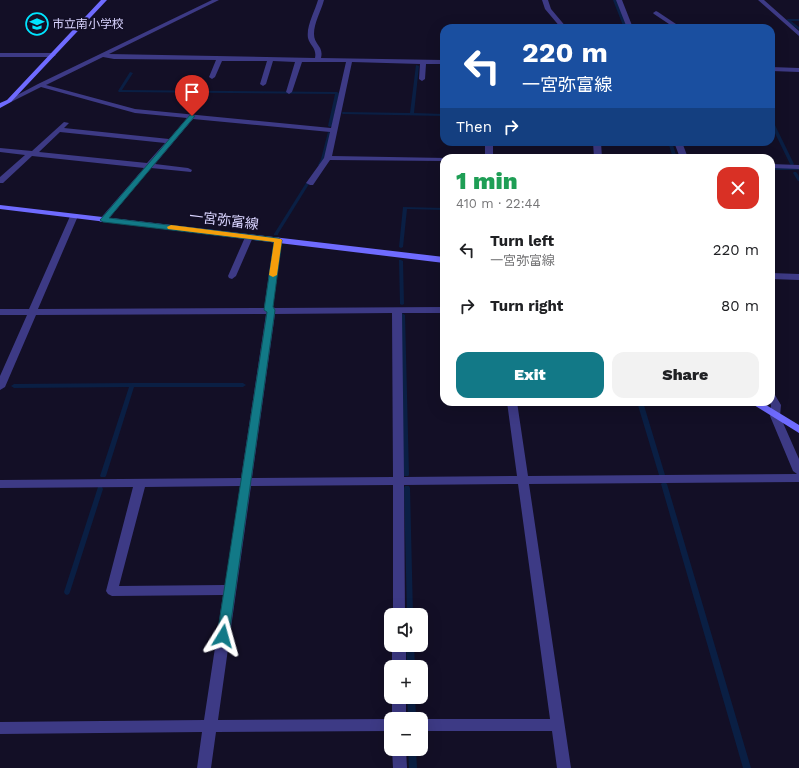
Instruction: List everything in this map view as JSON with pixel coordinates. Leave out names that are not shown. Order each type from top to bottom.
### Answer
[{"type":"main road","points":[[0,106],[9,101],[104,0]]},
{"type":"main road","name":"一宮弥富線","points":[[0,207],[440,260]]},
{"type":"main road","points":[[760,406],[799,430]]},
{"type":"street","points":[[9,101],[216,0]]},
{"type":"street","points":[[318,60],[320,53],[311,34],[321,0]]},
{"type":"street","points":[[545,0],[548,9],[561,24]]},
{"type":"street","points":[[619,0],[628,24]]},
{"type":"street","points":[[761,0],[799,34]]},
{"type":"street","points":[[656,13],[673,24]]},
{"type":"street","points":[[0,55],[53,55]]},
{"type":"street","points":[[102,55],[114,57],[440,62]]},
{"type":"street","points":[[212,77],[220,59]]},
{"type":"street","points":[[263,84],[271,60]]},
{"type":"street","points":[[289,92],[299,60]]},
{"type":"street","points":[[310,183],[328,158],[348,61]]},
{"type":"street","points":[[422,79],[423,62]]},
{"type":"street","points":[[775,69],[799,70]]},
{"type":"street","points":[[40,85],[135,111],[334,130]]},
{"type":"street","points":[[103,220],[192,116]]},
{"type":"street","points":[[0,181],[60,130],[66,123]]},
{"type":"street","points":[[60,130],[171,141]]},
{"type":"street","points":[[0,150],[188,170]]},
{"type":"street","points":[[328,158],[440,159]]},
{"type":"street","points":[[775,166],[799,167]]},
{"type":"street","points":[[0,387],[74,216]]},
{"type":"street","points":[[232,276],[249,237]]},
{"type":"street","points":[[204,768],[246,482],[270,310],[278,240]]},
{"type":"street","points":[[775,276],[799,277]]},
{"type":"street","points":[[397,310],[399,608]]},
{"type":"street","points":[[0,312],[440,310]]},
{"type":"street","points":[[775,403],[775,416],[799,471]]},
{"type":"street","points":[[513,406],[564,768]]},
{"type":"street","points":[[0,484],[799,478]]},
{"type":"street","points":[[140,483],[112,591],[230,590]]},
{"type":"street","points":[[428,725],[558,725]]},
{"type":"street","points":[[0,728],[384,726]]},
{"type":"street","points":[[399,756],[400,768]]},
{"type":"waterway","points":[[615,0],[624,24]]},
{"type":"waterway","points":[[799,20],[788,20],[799,29]]},
{"type":"waterway","points":[[412,114],[417,66]]},
{"type":"waterway","points":[[131,73],[120,91],[337,93],[330,126]]},
{"type":"waterway","points":[[343,113],[440,115]]},
{"type":"waterway","points":[[775,129],[792,164]]},
{"type":"waterway","points":[[320,165],[323,159],[329,133]]},
{"type":"waterway","points":[[671,146],[674,154]]},
{"type":"waterway","points":[[775,169],[799,169]]},
{"type":"waterway","points":[[795,173],[799,180]]},
{"type":"waterway","points":[[276,234],[307,184]]},
{"type":"waterway","points":[[401,247],[405,208],[440,209]]},
{"type":"waterway","points":[[401,261],[402,304]]},
{"type":"waterway","points":[[402,315],[406,475]]},
{"type":"waterway","points":[[14,386],[132,385]]},
{"type":"waterway","points":[[103,476],[132,385]]},
{"type":"waterway","points":[[132,385],[243,385]]},
{"type":"waterway","points":[[641,406],[662,475]]},
{"type":"waterway","points":[[664,484],[747,768]]},
{"type":"waterway","points":[[407,488],[410,608]]},
{"type":"waterway","points":[[67,592],[100,489]]},
{"type":"waterway","points":[[410,652],[411,660]]},
{"type":"waterway","points":[[411,704],[412,712]]},
{"type":"waterway","points":[[412,756],[413,768]]},
{"type":"slow traffic","points":[[171,227],[278,240],[273,275]]},
{"type":"place","name":"市立南小学校","points":[[37,24]]},
{"type":"route","points":[[192,116],[103,220],[278,240],[268,310],[271,310],[223,636]]}]
